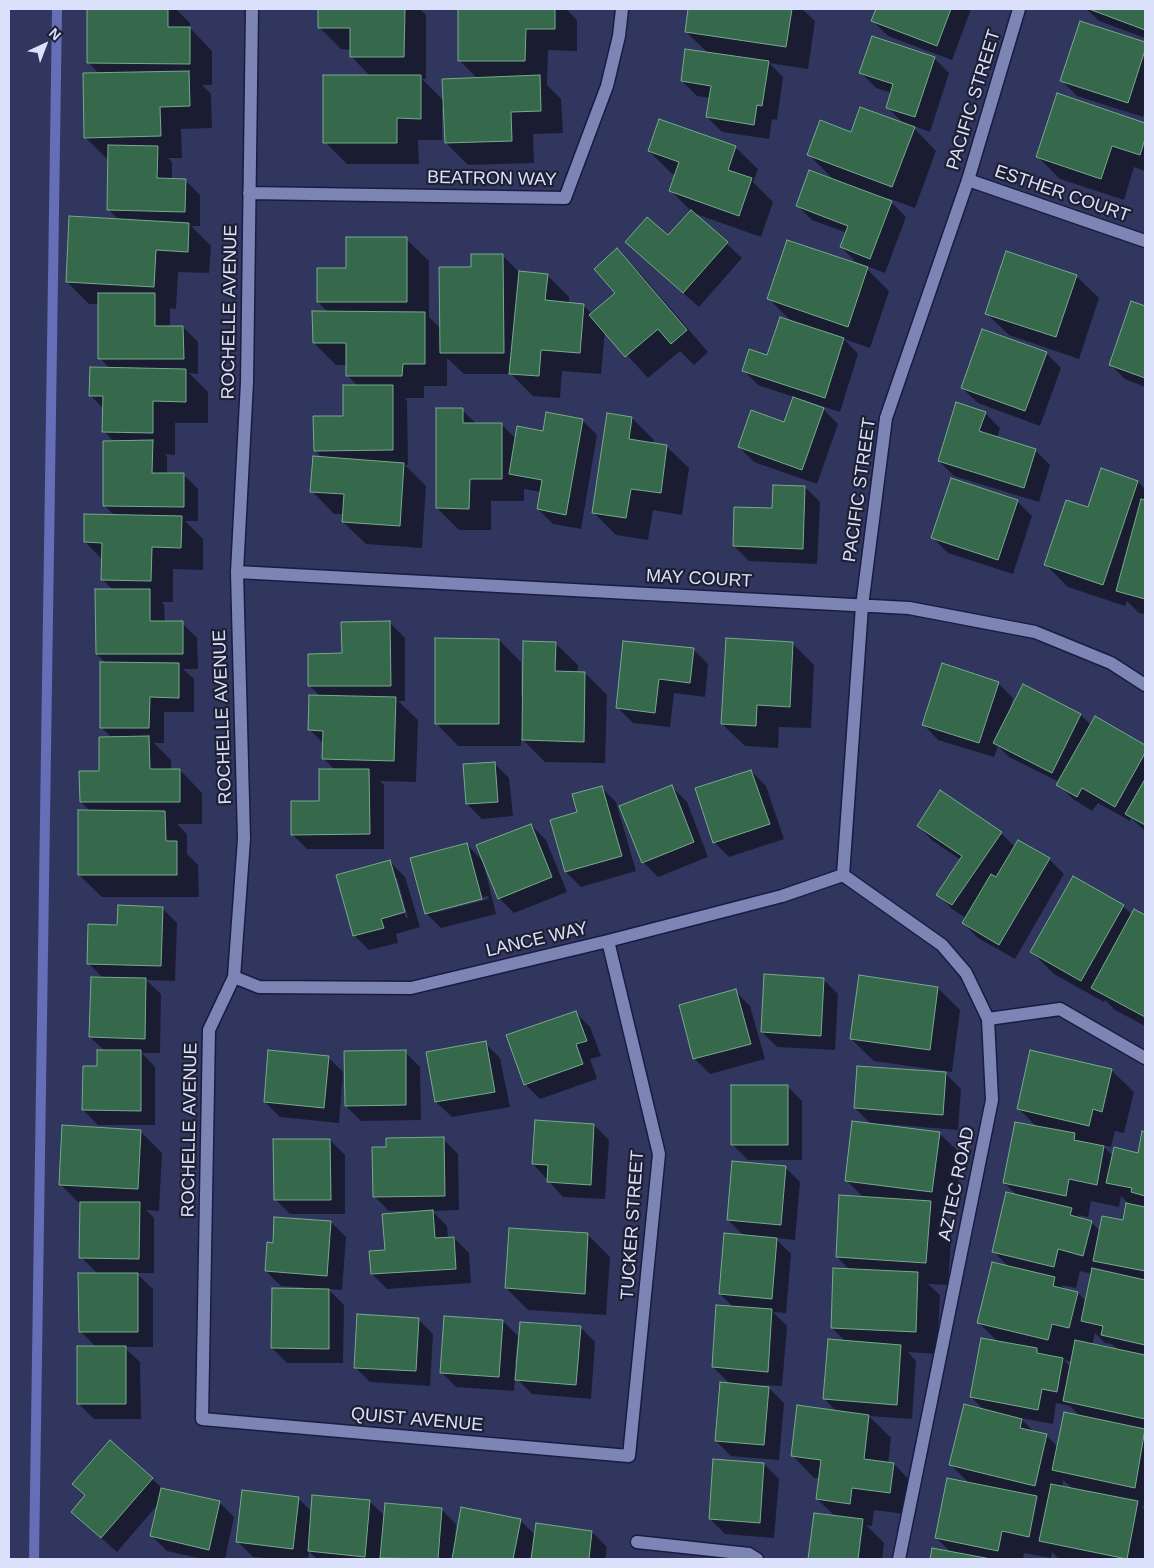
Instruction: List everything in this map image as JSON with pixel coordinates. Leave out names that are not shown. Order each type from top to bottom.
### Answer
[{"type":"street","name":"ROCHELLE AVENUE","points":[[202,1419],[209,1030],[234,978],[244,839],[236,572],[247,382],[252,9]]},
{"type":"street","name":"BEATRON WAY","points":[[249,193],[565,198],[607,86],[619,36],[622,9]]},
{"type":"street","name":"PACIFIC STREET","points":[[843,875],[862,606],[886,418],[968,180],[1019,9]]},
{"type":"street","name":"ESTHER COURT","points":[[968,180],[1145,242]]},
{"type":"street","name":"MAY COURT","points":[[236,572],[910,608],[1036,632],[1110,664],[1145,684]]},
{"type":"street","name":"LANCE WAY","points":[[234,978],[259,987],[411,988],[608,941],[782,896],[843,875]]},
{"type":"street","name":"AZTEC ROAD","points":[[843,875],[942,945],[966,973],[988,1019],[992,1100],[899,1559]]},
{"type":"street","name":"TUCKER STREET","points":[[608,941],[659,1154],[629,1456]]},
{"type":"street","points":[[988,1019],[1060,1009],[1145,1058]]},
{"type":"street","name":"QUIST AVENUE","points":[[202,1419],[629,1456]]},
{"type":"street","points":[[637,1542],[749,1554],[757,1559]]},
{"type":"building","points":[[87,9],[168,9],[168,27],[190,27],[190,64],[87,63]]},
{"type":"building","points":[[318,9],[405,9],[404,57],[350,57],[350,28],[318,28]]},
{"type":"building","points":[[458,9],[555,9],[555,29],[526,29],[525,61],[458,61]]},
{"type":"building","points":[[688,9],[792,9],[786,47],[685,32]]},
{"type":"building","points":[[876,9],[951,9],[937,46],[871,21]]},
{"type":"building","points":[[1089,9],[1145,9],[1145,30]]},
{"type":"building","points":[[1080,21],[1145,42],[1145,50],[1128,103],[1060,81]]},
{"type":"building","points":[[872,36],[935,57],[915,117],[886,108],[893,84],[859,73]]},
{"type":"building","points":[[685,49],[769,61],[762,106],[757,105],[754,125],[706,117],[711,86],[681,81]]},
{"type":"building","points":[[189,71],[190,106],[160,107],[161,136],[84,138],[83,73]]},
{"type":"building","points":[[323,75],[421,75],[421,119],[397,118],[397,143],[323,143]]},
{"type":"building","points":[[540,75],[541,111],[511,112],[512,141],[445,143],[442,79]]},
{"type":"building","points":[[1057,93],[1145,123],[1145,139],[1140,155],[1112,146],[1101,179],[1036,157]]},
{"type":"building","points":[[860,107],[915,127],[892,187],[807,155],[820,120],[851,132]]},
{"type":"building","points":[[659,119],[736,146],[728,170],[752,178],[739,216],[669,191],[679,162],[648,151]]},
{"type":"building","points":[[108,145],[158,146],[157,178],[186,179],[185,212],[107,210]]},
{"type":"building","points":[[809,170],[892,201],[870,259],[840,247],[848,226],[796,206]]},
{"type":"building","points":[[691,210],[728,242],[683,293],[625,242],[647,217],[668,235]]},
{"type":"building","points":[[69,216],[189,223],[188,252],[156,250],[154,287],[66,282]]},
{"type":"building","points":[[346,237],[407,237],[407,302],[317,302],[317,268],[346,268]]},
{"type":"building","points":[[787,240],[868,267],[848,327],[767,299]]},
{"type":"building","points":[[617,248],[687,330],[671,344],[658,329],[625,357],[589,315],[615,293],[594,269]]},
{"type":"building","points":[[1006,251],[1077,275],[1056,337],[985,314]]},
{"type":"building","points":[[471,254],[503,254],[504,353],[440,353],[439,267],[471,267]]},
{"type":"building","points":[[519,271],[548,274],[545,300],[584,304],[580,353],[541,350],[539,376],[509,374]]},
{"type":"building","points":[[98,293],[155,293],[155,326],[183,326],[184,359],[98,359]]},
{"type":"building","points":[[1131,301],[1145,306],[1145,378],[1109,365]]},
{"type":"building","points":[[312,311],[425,312],[425,364],[403,364],[402,376],[346,376],[346,343],[313,343]]},
{"type":"building","points":[[780,317],[844,338],[825,398],[742,371],[749,349],[767,355]]},
{"type":"building","points":[[982,329],[1047,352],[1025,411],[961,388]]},
{"type":"building","points":[[90,367],[186,369],[186,402],[153,401],[153,433],[102,432],[103,396],[89,396]]},
{"type":"building","points":[[343,385],[393,385],[393,450],[314,451],[313,416],[343,416]]},
{"type":"building","points":[[793,397],[824,408],[802,470],[738,447],[751,410],[784,422]]},
{"type":"building","points":[[956,402],[986,412],[979,431],[1036,449],[1024,488],[938,461]]},
{"type":"building","points":[[436,408],[463,408],[463,423],[502,423],[502,479],[470,479],[469,509],[436,508]]},
{"type":"building","points":[[546,412],[583,419],[566,515],[537,509],[542,480],[509,474],[517,426],[543,431]]},
{"type":"building","points":[[607,413],[632,417],[629,439],[667,445],[661,493],[631,489],[626,518],[592,513]]},
{"type":"building","points":[[153,440],[152,473],[184,473],[184,507],[103,506],[103,441]]},
{"type":"building","points":[[313,456],[404,463],[400,526],[342,522],[344,494],[310,492]]},
{"type":"building","points":[[1101,468],[1138,481],[1103,585],[1044,565],[1066,500],[1088,507]]},
{"type":"building","points":[[951,478],[1018,500],[998,560],[931,538]]},
{"type":"building","points":[[773,485],[805,486],[803,549],[733,546],[734,507],[772,508]]},
{"type":"building","points":[[1141,499],[1145,500],[1145,599],[1116,591]]},
{"type":"building","points":[[84,514],[182,516],[181,548],[152,547],[151,581],[101,580],[102,543],[84,542]]},
{"type":"building","points":[[95,589],[150,589],[150,621],[183,621],[183,654],[96,654]]},
{"type":"building","points":[[390,621],[391,686],[308,686],[308,654],[342,653],[341,622]]},
{"type":"building","points":[[435,638],[499,639],[499,724],[435,724]]},
{"type":"building","points":[[726,638],[793,642],[790,707],[757,705],[756,726],[721,724]]},
{"type":"building","points":[[523,641],[556,642],[555,671],[585,672],[584,742],[522,740]]},
{"type":"building","points":[[623,641],[694,648],[690,683],[659,679],[655,713],[616,708]]},
{"type":"building","points":[[100,662],[179,663],[179,698],[150,697],[149,728],[100,728]]},
{"type":"building","points":[[942,663],[999,682],[979,743],[922,725]]},
{"type":"building","points":[[1023,684],[1081,714],[1052,773],[993,743]]},
{"type":"building","points":[[309,695],[396,697],[394,761],[322,759],[323,731],[308,730]]},
{"type":"building","points":[[1095,716],[1145,745],[1145,753],[1115,807],[1082,788],[1077,797],[1056,785]]},
{"type":"building","points":[[149,736],[150,769],[180,769],[180,802],[80,802],[79,771],[99,771],[99,737]]},
{"type":"building","points":[[495,762],[498,802],[466,804],[463,764]]},
{"type":"building","points":[[319,769],[369,769],[370,834],[291,835],[291,801],[319,801]]},
{"type":"building","points":[[751,770],[770,824],[713,843],[695,788]]},
{"type":"building","points":[[1145,779],[1145,825],[1125,814]]},
{"type":"building","points":[[672,785],[694,842],[642,863],[619,806]]},
{"type":"building","points":[[602,786],[622,856],[565,872],[550,820],[577,812],[572,794]]},
{"type":"building","points":[[940,790],[1002,832],[952,905],[936,895],[962,856],[917,826]]},
{"type":"building","points":[[78,810],[165,811],[166,841],[177,841],[177,875],[78,875]]},
{"type":"building","points":[[531,824],[552,877],[498,899],[476,845]]},
{"type":"building","points":[[1018,840],[1050,858],[999,945],[962,923],[991,874],[996,877]]},
{"type":"building","points":[[467,843],[482,899],[425,914],[410,858]]},
{"type":"building","points":[[390,860],[405,912],[381,919],[384,928],[353,936],[336,875]]},
{"type":"building","points":[[1073,876],[1124,905],[1081,981],[1030,952]]},
{"type":"building","points":[[118,905],[163,907],[161,966],[87,964],[88,924],[117,925]]},
{"type":"building","points":[[1134,909],[1145,915],[1145,1017],[1091,988]]},
{"type":"building","points":[[764,974],[824,978],[821,1036],[761,1032]]},
{"type":"building","points":[[859,975],[938,987],[930,1050],[850,1039]]},
{"type":"building","points":[[91,977],[146,978],[145,1039],[89,1037]]},
{"type":"building","points":[[736,989],[751,1044],[693,1059],[679,1005]]},
{"type":"building","points":[[576,1011],[587,1041],[576,1044],[583,1064],[524,1085],[506,1035]]},
{"type":"building","points":[[486,1041],[495,1092],[435,1102],[426,1052]]},
{"type":"building","points":[[97,1050],[141,1050],[141,1111],[82,1110],[83,1066],[97,1066]]},
{"type":"building","points":[[268,1050],[329,1056],[324,1108],[264,1102]]},
{"type":"building","points":[[406,1050],[406,1105],[345,1106],[344,1051]]},
{"type":"building","points":[[1030,1050],[1112,1069],[1102,1112],[1093,1109],[1089,1126],[1017,1109]]},
{"type":"building","points":[[857,1066],[946,1072],[943,1115],[854,1108]]},
{"type":"building","points":[[731,1085],[788,1085],[788,1145],[731,1145]]},
{"type":"building","points":[[535,1120],[594,1124],[591,1185],[547,1182],[548,1165],[532,1164]]},
{"type":"building","points":[[852,1121],[940,1132],[932,1192],[845,1181]]},
{"type":"building","points":[[1015,1122],[1075,1133],[1074,1140],[1104,1146],[1097,1185],[1069,1179],[1066,1196],[1003,1183]]},
{"type":"building","points":[[62,1125],[141,1130],[138,1189],[59,1185]]},
{"type":"building","points":[[1142,1131],[1145,1132],[1145,1196],[1131,1192],[1132,1188],[1106,1183],[1114,1147],[1138,1153]]},
{"type":"building","points":[[444,1137],[445,1196],[373,1197],[372,1147],[386,1147],[386,1138]]},
{"type":"building","points":[[273,1139],[330,1139],[331,1200],[274,1200]]},
{"type":"building","points":[[732,1161],[786,1166],[781,1225],[727,1220]]},
{"type":"building","points":[[1006,1192],[1072,1208],[1070,1215],[1092,1221],[1083,1256],[1058,1249],[1054,1267],[992,1252]]},
{"type":"building","points":[[839,1195],[931,1201],[926,1263],[836,1257]]},
{"type":"building","points":[[80,1202],[140,1202],[139,1259],[79,1258]]},
{"type":"building","points":[[1126,1203],[1145,1207],[1145,1271],[1093,1261],[1102,1216],[1123,1220]]},
{"type":"building","points":[[433,1210],[435,1238],[454,1237],[456,1269],[371,1274],[369,1251],[385,1250],[382,1214]]},
{"type":"building","points":[[274,1217],[331,1221],[327,1276],[265,1271],[267,1242],[273,1243]]},
{"type":"building","points":[[509,1228],[588,1233],[585,1294],[505,1288]]},
{"type":"building","points":[[724,1233],[777,1238],[772,1299],[719,1294]]},
{"type":"building","points":[[992,1262],[1055,1277],[1053,1286],[1078,1292],[1069,1328],[1052,1324],[1048,1340],[977,1323]]},
{"type":"building","points":[[833,1268],[918,1272],[916,1332],[831,1328]]},
{"type":"building","points":[[1092,1268],[1145,1280],[1145,1345],[1101,1335],[1103,1326],[1081,1321]]},
{"type":"building","points":[[78,1273],[138,1273],[138,1332],[79,1332]]},
{"type":"building","points":[[272,1288],[329,1289],[329,1349],[271,1348]]},
{"type":"building","points":[[716,1305],[772,1309],[768,1372],[712,1367]]},
{"type":"building","points":[[357,1314],[419,1318],[416,1371],[354,1368]]},
{"type":"building","points":[[444,1316],[503,1320],[499,1377],[440,1373]]},
{"type":"building","points":[[520,1322],[581,1326],[576,1385],[515,1380]]},
{"type":"building","points":[[981,1338],[1037,1348],[1037,1353],[1063,1358],[1057,1392],[1042,1389],[1038,1410],[970,1397]]},
{"type":"building","points":[[828,1339],[901,1345],[897,1405],[823,1399]]},
{"type":"building","points":[[1075,1340],[1145,1355],[1145,1419],[1063,1401]]},
{"type":"building","points":[[77,1346],[126,1346],[126,1404],[77,1404]]},
{"type":"building","points":[[720,1382],[769,1387],[764,1445],[715,1441]]},
{"type":"building","points":[[964,1404],[1022,1419],[1020,1428],[1047,1434],[1035,1486],[949,1465]]},
{"type":"building","points":[[797,1405],[869,1415],[864,1459],[894,1463],[890,1493],[852,1488],[850,1504],[816,1499],[821,1460],[791,1456]]},
{"type":"building","points":[[1064,1412],[1145,1429],[1135,1488],[1052,1470]]},
{"type":"building","points":[[110,1440],[153,1478],[101,1538],[71,1512],[85,1495],[72,1484]]},
{"type":"building","points":[[713,1459],[764,1463],[760,1523],[709,1519]]},
{"type":"building","points":[[947,1478],[1037,1496],[1029,1537],[1002,1531],[998,1551],[935,1538]]},
{"type":"building","points":[[1051,1484],[1138,1501],[1127,1559],[1039,1541]]},
{"type":"building","points":[[161,1488],[220,1501],[209,1550],[150,1536]]},
{"type":"building","points":[[242,1490],[299,1497],[293,1549],[236,1542]]},
{"type":"building","points":[[312,1495],[370,1500],[365,1557],[308,1551]]},
{"type":"building","points":[[385,1503],[442,1508],[438,1559],[380,1558]]},
{"type":"building","points":[[461,1507],[521,1519],[513,1559],[452,1559]]},
{"type":"building","points":[[814,1513],[863,1519],[858,1559],[808,1559]]},
{"type":"building","points":[[536,1523],[592,1531],[589,1559],[531,1559]]},
{"type":"building","points":[[932,1548],[991,1559],[930,1559]]},
{"type":"waterway","points":[[34,1559],[57,9]]}]
